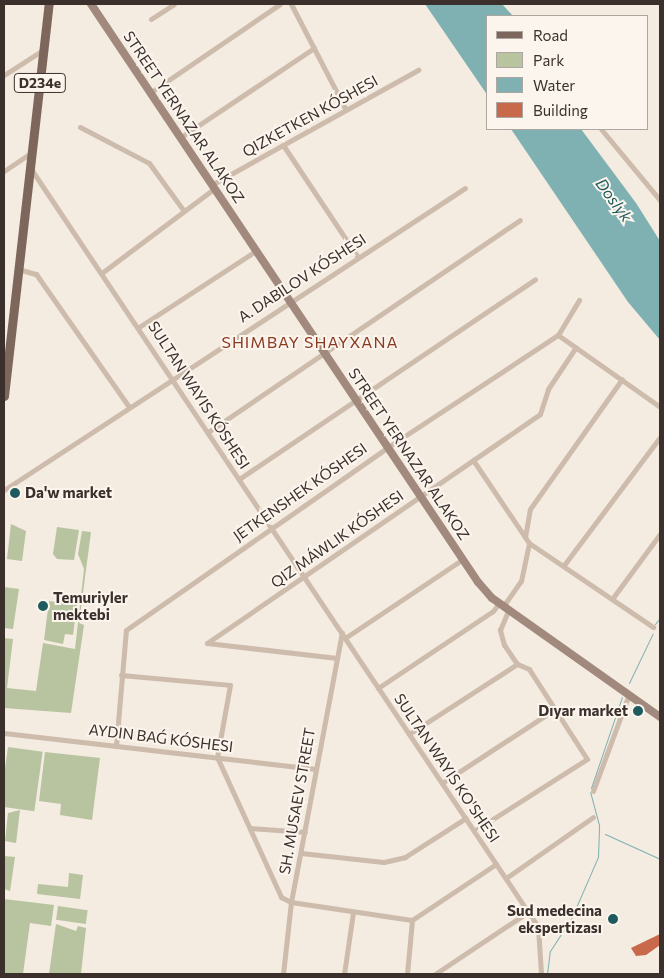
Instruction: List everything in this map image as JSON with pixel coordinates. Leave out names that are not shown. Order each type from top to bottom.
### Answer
[{"type":"main road","name":"D234e","points":[[4,396],[49,4]]},
{"type":"main road","name":"STREET YERNAZAR ALAKOZ","points":[[91,4],[258,250],[478,582],[504,605],[659,714]]},
{"type":"street","points":[[150,19],[174,4]]},
{"type":"street","points":[[151,92],[280,4]]},
{"type":"street","points":[[291,4],[346,110]]},
{"type":"street","points":[[181,137],[314,48]]},
{"type":"street","points":[[4,75],[44,50]]},
{"type":"street","points":[[103,272],[214,186],[283,145],[418,70]]},
{"type":"street","points":[[80,127],[149,163],[184,211]]},
{"type":"street","points":[[602,130],[660,200]]},
{"type":"street","points":[[283,145],[356,256]]},
{"type":"street","points":[[4,171],[32,151]]},
{"type":"street","name":"SULTAN WAYIS KO'SHESI","points":[[30,168],[103,272],[528,912]]},
{"type":"street","name":"A. DABILOV KÓSHESI","points":[[4,490],[356,256],[465,188]]},
{"type":"street","points":[[208,432],[520,220]]},
{"type":"street","points":[[139,327],[258,250]]},
{"type":"street","points":[[18,269],[36,274],[129,407]]},
{"type":"street","points":[[240,480],[535,278]]},
{"type":"street","name":"JETKENSHEK KÓSHESI","points":[[121,675],[126,630],[388,447],[558,335],[579,300]]},
{"type":"street","points":[[558,335],[660,407]]},
{"type":"street","points":[[337,658],[207,642],[305,577],[540,414],[548,389],[576,347]]},
{"type":"street","points":[[525,538],[530,509],[622,379]]},
{"type":"street","points":[[564,565],[660,437]]},
{"type":"street","points":[[473,460],[529,543],[653,627]]},
{"type":"street","points":[[612,599],[660,534]]},
{"type":"street","points":[[378,688],[504,605],[521,581],[529,543]]},
{"type":"street","points":[[344,636],[463,560]]},
{"type":"street","points":[[474,831],[587,759],[529,669],[517,664],[504,645],[500,630],[504,605]]},
{"type":"street","name":"SH. MUSAEV STREET","points":[[283,974],[291,902],[337,658],[344,636]]},
{"type":"street","points":[[409,734],[517,664]]},
{"type":"street","points":[[116,746],[121,675],[230,684],[217,757],[281,897],[291,902],[412,920],[496,864]]},
{"type":"street","points":[[593,791],[629,694]]},
{"type":"street","points":[[442,783],[555,709]]},
{"type":"street","points":[[4,733],[316,769]]},
{"type":"street","points":[[506,878],[593,817]]},
{"type":"street","points":[[301,853],[384,862],[405,857],[466,818]]},
{"type":"street","points":[[250,828],[305,832]]},
{"type":"street","points":[[344,974],[353,912]]},
{"type":"street","points":[[435,974],[528,912],[538,927],[540,974]]},
{"type":"street","points":[[408,974],[412,920]]},
{"type":"green space","points":[[11,524],[26,531],[22,561],[7,559]]},
{"type":"green space","points":[[57,527],[79,530],[74,560],[57,559],[53,554]]},
{"type":"green space","points":[[82,531],[91,532],[79,623],[84,625],[71,713],[4,708],[4,638],[13,639],[7,688],[36,691],[43,643],[75,649],[84,569],[78,554]]},
{"type":"green space","points":[[4,587],[19,589],[13,629],[4,628]]},
{"type":"green space","points":[[49,601],[77,605],[73,635],[65,634],[63,644],[44,640]]},
{"type":"green space","points":[[8,747],[43,752],[34,811],[4,807],[4,775]]},
{"type":"green space","points":[[45,752],[100,758],[92,820],[60,815],[61,804],[39,801]]},
{"type":"green space","points":[[20,810],[16,843],[5,841],[8,813]]},
{"type":"green space","points":[[4,856],[15,857],[10,891],[4,889]]},
{"type":"green space","points":[[69,873],[83,875],[80,899],[37,894],[38,884],[68,887]]},
{"type":"green space","points":[[4,899],[54,905],[51,926],[30,923],[23,974],[4,974]]},
{"type":"green space","points":[[58,906],[88,910],[86,924],[56,920]]},
{"type":"green space","points":[[56,924],[76,931],[78,926],[86,928],[81,974],[49,974]]},
{"type":"water","points":[[425,4],[502,4],[512,15],[487,15],[487,95]]},
{"type":"water","name":"Doslyk","points":[[512,130],[582,130],[636,203],[660,241],[660,340],[628,302]]},
{"type":"building","points":[[660,934],[660,945],[646,955],[636,956],[631,948]]},
{"type":"waterway","points":[[655,624],[660,618]]},
{"type":"waterway","points":[[629,683],[653,633]]},
{"type":"waterway","points":[[591,788],[622,697]]},
{"type":"waterway","points":[[547,974],[550,951],[571,919],[598,857],[599,825],[590,792]]},
{"type":"waterway","points":[[605,834],[660,859]]},
{"type":"place","name":"Da'w market","points":[[15,493]]},
{"type":"place","name":"Temuriyler mektebi","points":[[43,606]]},
{"type":"place","name":"Dıyar market","points":[[638,711]]},
{"type":"place","name":"Sud medecina ekspertizası","points":[[613,919]]},
{"type":"district","name":"SHIMBAY SHAYXANA","points":[[310,342]]}]
